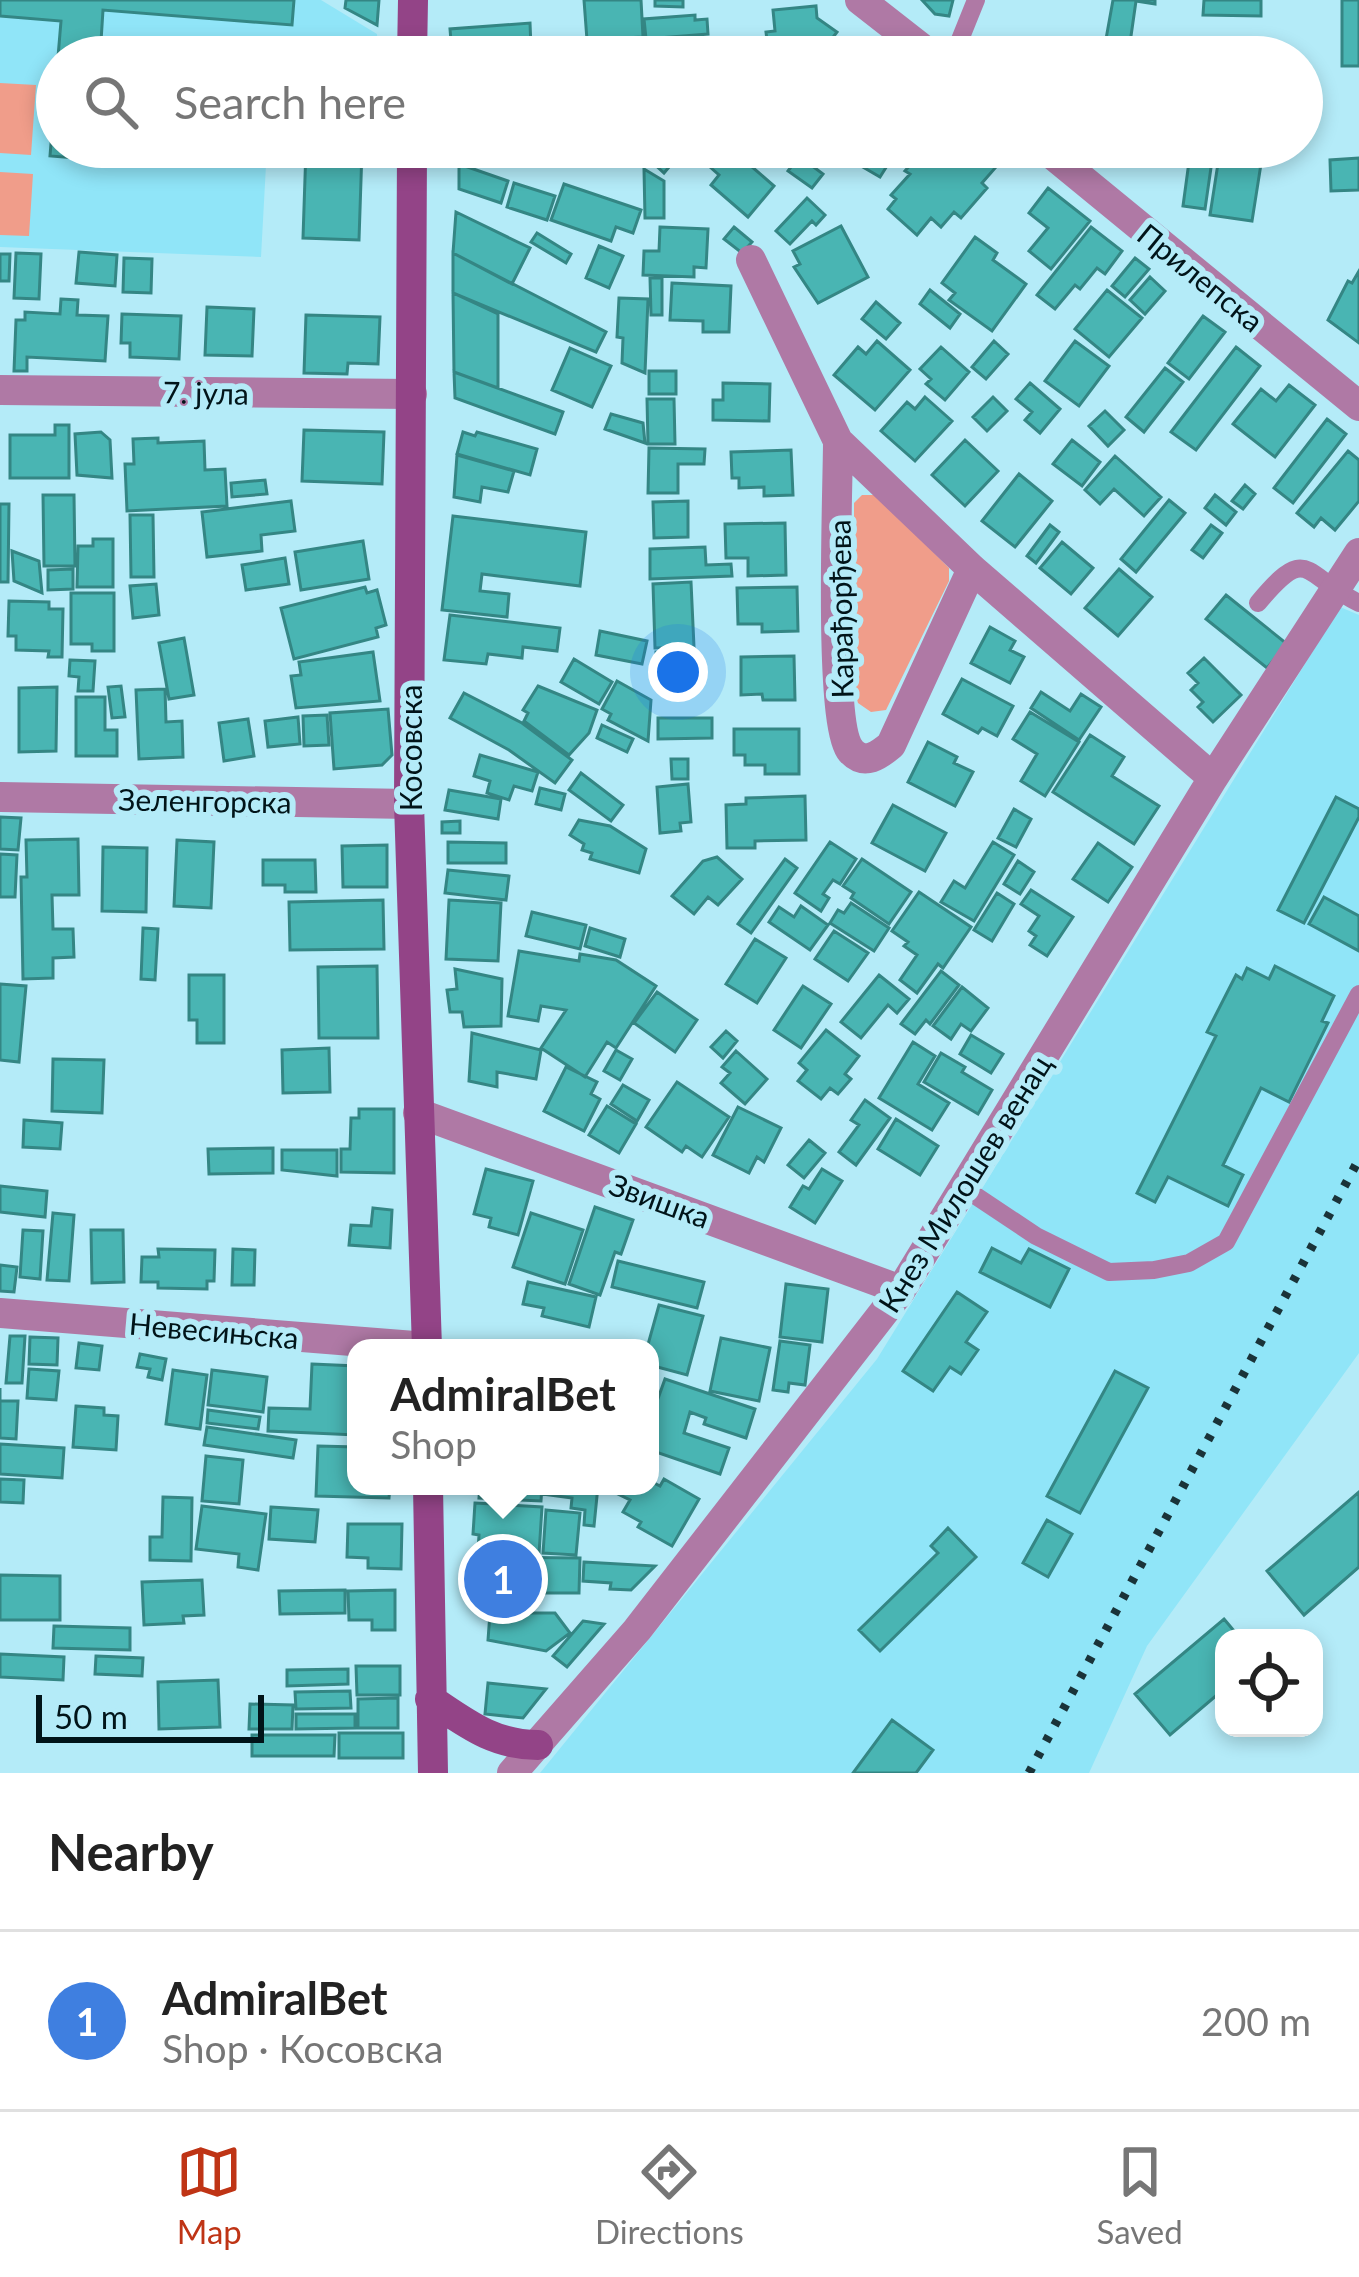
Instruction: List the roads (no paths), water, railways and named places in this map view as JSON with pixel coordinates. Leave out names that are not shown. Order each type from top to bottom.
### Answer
[{"type":"main road","points":[[412,0],[412,36]]},
{"type":"main road","name":"Косовска","points":[[412,168],[409,804],[427,1339]]},
{"type":"main road","points":[[428,1495],[434,1773]]},
{"type":"main road","points":[[430,1699],[485,1736],[512,1745],[538,1745]]},
{"type":"street","points":[[860,0],[906,36]]},
{"type":"street","name":"Прилепска","points":[[1069,168],[1359,406]]},
{"type":"street","name":"Карађорђева","points":[[751,260],[838,441],[972,569],[1214,778]]},
{"type":"street","name":"7. јула","points":[[0,390],[412,394]]},
{"type":"street","name":"Карађорђева","points":[[838,441],[838,695],[852,753],[864,759],[878,757],[891,745],[972,569]]},
{"type":"street","name":"Кнез Милошев венац","points":[[512,1773],[638,1630],[902,1290],[1214,778],[1347,597],[1359,553]]},
{"type":"street","name":"Зеленгорска","points":[[0,797],[409,804]]},
{"type":"street","name":"Звишка","points":[[418,1113],[902,1290]]},
{"type":"street","name":"Невесињска","points":[[0,1313],[347,1341]]},
{"type":"lane","points":[[961,36],[976,0]]},
{"type":"lane","points":[[1258,604],[1286,570],[1297,567],[1313,571],[1347,597]]},
{"type":"lane","points":[[964,1188],[1036,1236],[1109,1272],[1189,1263],[1226,1242],[1359,994]]},
{"type":"railway","points":[[1029,1773],[1359,1159]]},
{"type":"place","name":"AdmiralBet","points":[[503,1579]]}]
